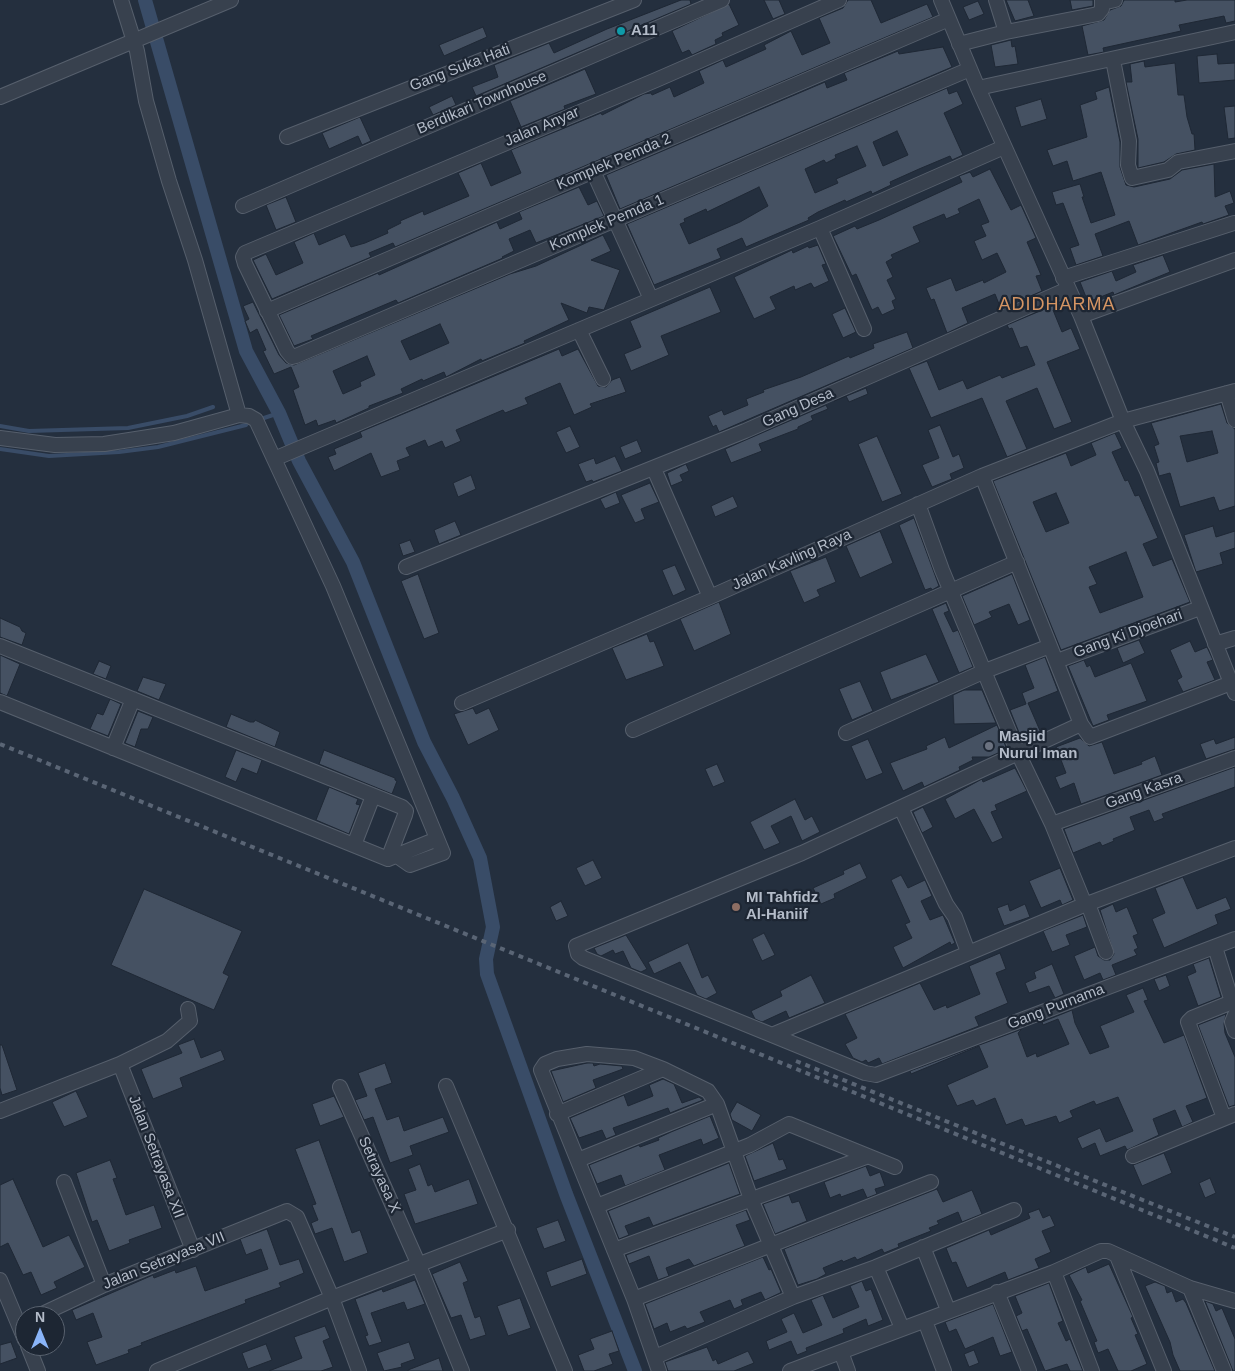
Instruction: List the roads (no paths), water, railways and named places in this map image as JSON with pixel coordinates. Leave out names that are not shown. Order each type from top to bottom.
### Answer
[{"type":"street","points":[[121,0],[136,40],[151,119],[195,260],[239,415]]},
{"type":"street","points":[[0,97],[231,0]]},
{"type":"street","name":"Gang Suka Hati","points":[[287,137],[634,0]]},
{"type":"street","name":"Berdikari Townhouse","points":[[243,206],[722,0]]},
{"type":"street","name":"Jalan Anyar","points":[[274,308],[244,261],[245,253],[656,80],[839,0]]},
{"type":"street","points":[[941,0],[978,88],[1081,316],[1123,421],[1158,498],[1233,688],[1093,737],[1088,737],[1081,724],[982,476]]},
{"type":"street","points":[[996,0],[1006,32]]},
{"type":"street","points":[[959,44],[1006,32],[1098,14],[1106,1]]},
{"type":"street","name":"Komplek Pemda 2","points":[[274,308],[949,19]]},
{"type":"street","points":[[978,88],[1235,32]]},
{"type":"street","points":[[1113,60],[1129,141],[1128,165],[1132,178],[1168,170],[1178,162],[1235,151]]},
{"type":"street","name":"Komplek Pemda 1","points":[[274,308],[287,351],[292,356],[296,356],[970,69]]},
{"type":"street","points":[[274,458],[820,228],[1004,146]]},
{"type":"street","points":[[593,171],[651,299]]},
{"type":"street","name":"Gang Desa","points":[[406,567],[654,469],[868,378],[1066,283],[1234,223]]},
{"type":"street","points":[[820,228],[864,329]]},
{"type":"street","points":[[1081,316],[1235,260]]},
{"type":"street","points":[[579,330],[603,379]]},
{"type":"street","points":[[1231,392],[1235,420]]},
{"type":"street","name":"Jalan Kavling Raya","points":[[462,703],[710,597],[982,476],[1123,421],[1231,392]]},
{"type":"street","points":[[0,438],[55,445],[104,444],[174,433],[239,415],[248,416],[256,420],[333,586],[442,853],[410,865],[354,845],[0,702]]},
{"type":"street","points":[[654,469],[710,597]]},
{"type":"street","points":[[918,504],[951,592],[1018,753],[1052,824],[1106,952]]},
{"type":"street","points":[[633,730],[754,675],[951,592],[1017,562]]},
{"type":"street","name":"Gang Ki Djoehari","points":[[1056,661],[1200,608]]},
{"type":"street","points":[[1215,644],[1235,638]]},
{"type":"street","points":[[0,646],[406,811],[392,857]]},
{"type":"street","points":[[846,732],[985,671],[1050,646]]},
{"type":"street","points":[[113,748],[133,699]]},
{"type":"street","points":[[1081,724],[802,853],[578,945],[576,948],[578,954],[583,958],[772,1035],[968,952],[1087,904],[1235,848]]},
{"type":"street","name":"Gang Kasra","points":[[1052,824],[1235,758]]},
{"type":"street","points":[[354,845],[373,796]]},
{"type":"street","points":[[901,808],[946,904],[955,917],[968,952]]},
{"type":"street","points":[[392,857],[437,839]]},
{"type":"street","name":"Gang Purnama","points":[[772,1035],[865,1073],[876,1075],[1235,939]]},
{"type":"street","points":[[1215,946],[1234,1008],[1232,1022],[1235,1031]]},
{"type":"street","points":[[1133,1156],[1199,1131],[1230,1116],[1188,1021],[1234,1008]]},
{"type":"street","points":[[0,1110],[120,1064],[167,1041],[188,1025],[190,1021],[188,1009]]},
{"type":"street","points":[[659,1371],[634,1299],[541,1074],[542,1067],[548,1062],[570,1055],[587,1054],[634,1058],[663,1069],[708,1092],[717,1104],[751,1199],[794,1297]]},
{"type":"street","name":"Jalan Setrayasa XII","points":[[120,1064],[193,1250]]},
{"type":"street","points":[[557,1114],[663,1069]]},
{"type":"street","points":[[446,1086],[508,1230],[565,1371]]},
{"type":"street","name":"Setrayasa X","points":[[340,1087],[418,1263],[462,1371]]},
{"type":"street","points":[[578,1160],[717,1104]]},
{"type":"street","points":[[597,1206],[750,1145],[790,1124],[866,1157],[896,1167]]},
{"type":"street","points":[[614,1250],[866,1157]]},
{"type":"street","points":[[64,1182],[104,1285]]},
{"type":"street","points":[[634,1299],[773,1246],[931,1182]]},
{"type":"street","points":[[655,1357],[794,1297],[876,1267],[1014,1210]]},
{"type":"street","name":"Jalan Setrayasa VII","points":[[59,1306],[104,1285],[282,1212],[293,1212],[297,1216],[332,1298]]},
{"type":"street","points":[[157,1371],[418,1263],[508,1230]]},
{"type":"street","points":[[923,1247],[948,1310]]},
{"type":"street","points":[[790,1371],[925,1321],[948,1310],[1054,1272],[1102,1251],[1108,1251],[1190,1288],[1235,1301]]},
{"type":"street","points":[[1117,1256],[1164,1371]]},
{"type":"street","points":[[876,1267],[902,1328]]},
{"type":"street","points":[[1054,1272],[1092,1371]]},
{"type":"street","points":[[0,1280],[15,1309]]},
{"type":"street","points":[[1190,1288],[1224,1371]]},
{"type":"street","points":[[997,1292],[1028,1371]]},
{"type":"street","points":[[332,1298],[358,1371]]},
{"type":"street","points":[[925,1321],[944,1371]]},
{"type":"street","points":[[841,1352],[848,1371]]},
{"type":"street","points":[[32,1356],[38,1371]]},
{"type":"waterway","points":[[145,0],[246,351],[279,413],[299,461],[353,562],[424,742],[453,798],[480,858],[493,927],[486,959],[487,974],[566,1194],[635,1371]]},
{"type":"waterway","points":[[0,426],[29,431],[128,428],[187,416],[213,407]]},
{"type":"waterway","points":[[264,418],[279,413]]},
{"type":"waterway","points":[[0,449],[49,456],[119,452],[158,447],[246,425]]},
{"type":"railway","points":[[0,744],[1235,1248]]},
{"type":"railway","points":[[796,1061],[1235,1237]]},
{"type":"place","name":"A11","points":[[621,31]]},
{"type":"place","name":"Masjid Nurul Iman","points":[[989,746]]},
{"type":"place","name":"MI Tahfidz Al-Haniif","points":[[736,907]]},
{"type":"district","name":"ADIDHARMA","points":[[1057,305]]}]
